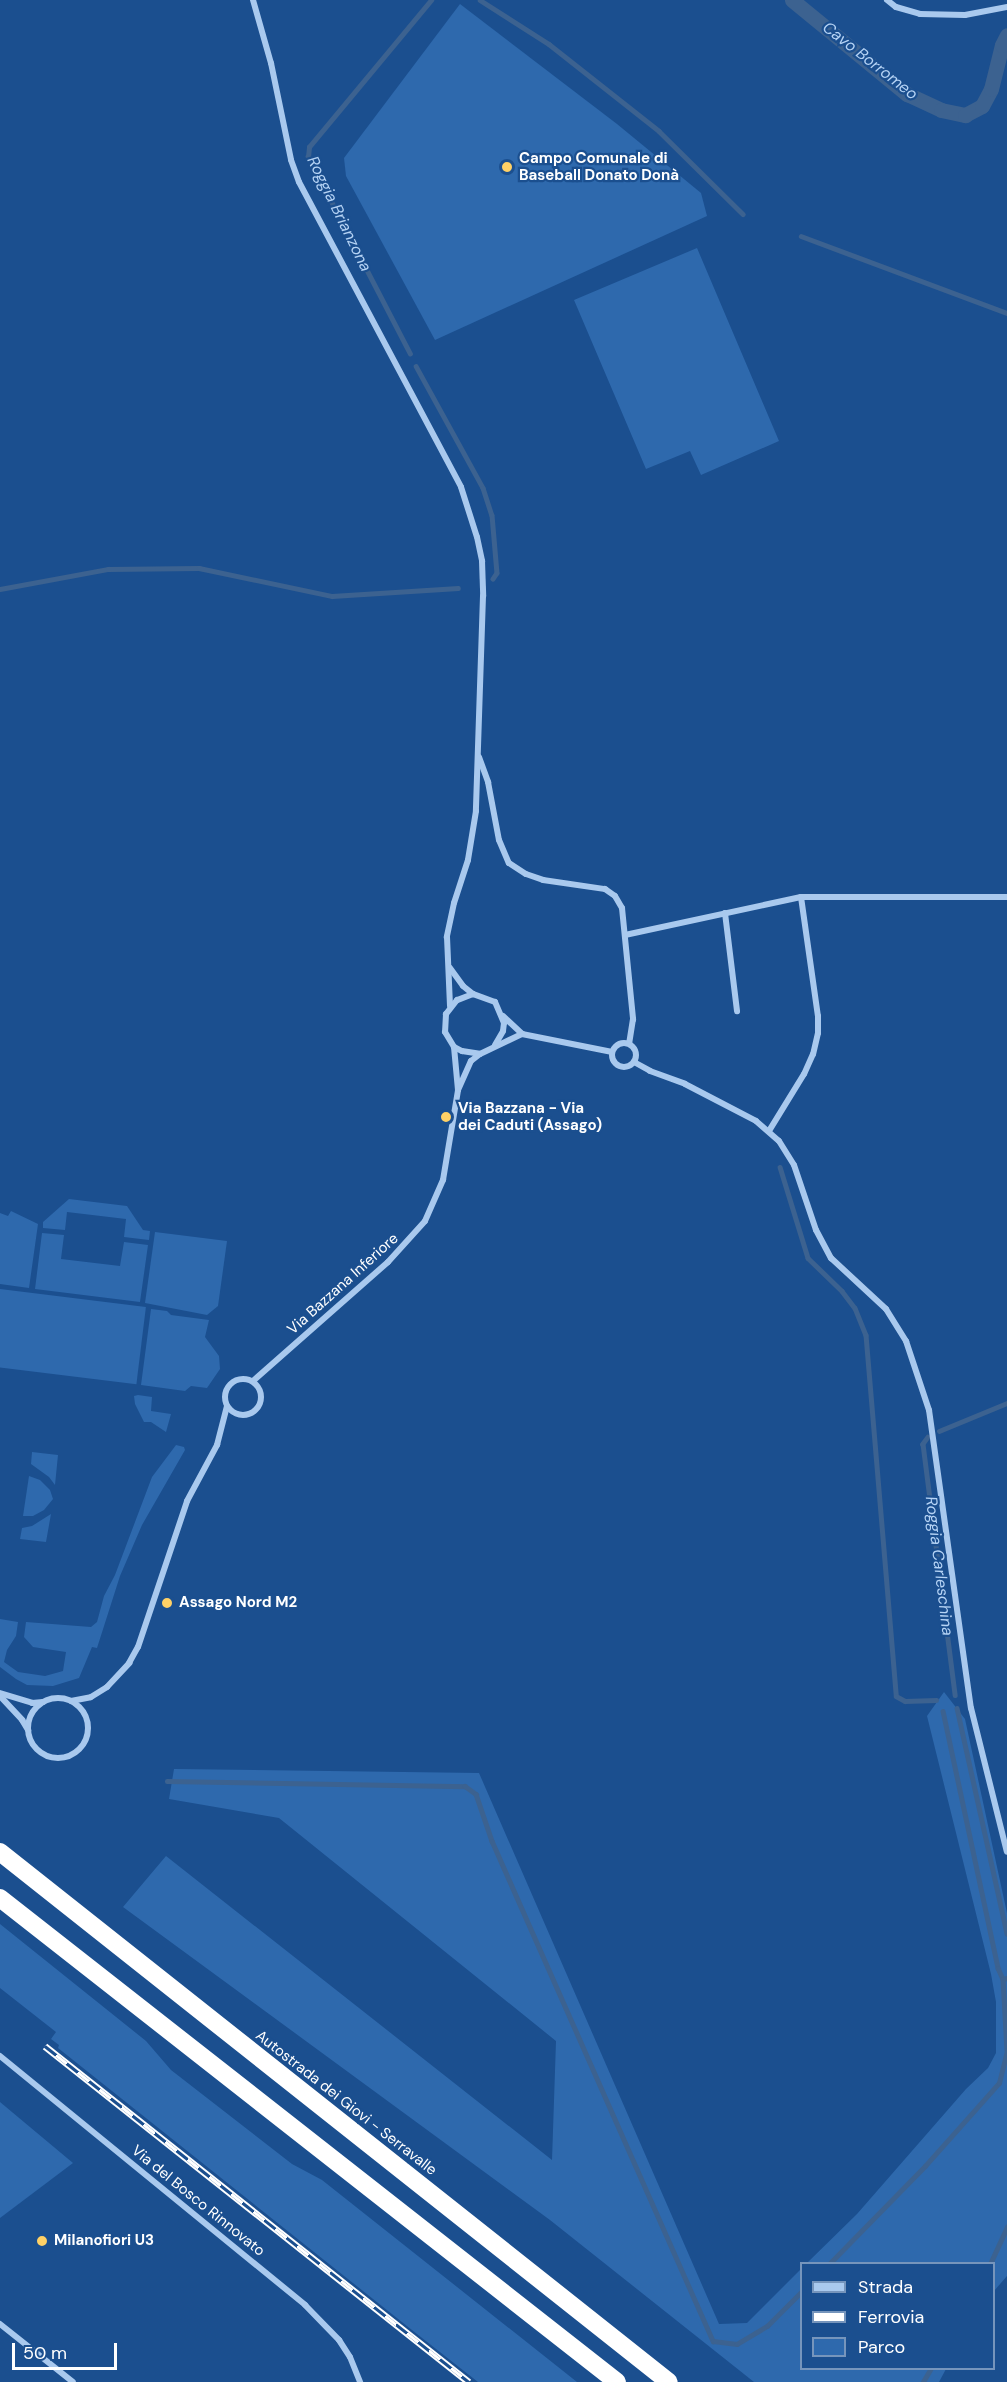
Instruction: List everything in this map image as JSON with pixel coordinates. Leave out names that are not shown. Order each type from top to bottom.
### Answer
[{"type":"highway","name":"Autostrada dei Giovi - Serravalle","points":[[0,1852],[669,2382]]},
{"type":"highway","points":[[0,1898],[617,2382]]},
{"type":"street","points":[[253,0],[271,63],[291,159],[299,182],[433,431],[472,514],[482,561],[478,754],[472,836],[447,937],[450,1006],[444,1023],[449,1040],[454,1047],[471,1054],[480,1054],[522,1034],[612,1052]]},
{"type":"street","points":[[887,0],[896,7],[920,14],[965,15],[1007,7]]},
{"type":"street","points":[[478,754],[488,782],[499,840],[509,863],[526,874],[543,880],[586,884],[605,889],[615,896],[622,908],[633,1019],[629,1043]]},
{"type":"street","points":[[625,934],[801,897],[1007,897]]},
{"type":"street","points":[[769,1131],[813,1054],[818,1016],[801,897]]},
{"type":"street","points":[[725,913],[737,1011]]},
{"type":"street","points":[[449,968],[463,986],[473,994],[488,997],[522,1034]]},
{"type":"street","points":[[450,1006],[457,999],[473,994]]},
{"type":"street","points":[[495,1045],[503,1031],[503,1015]]},
{"type":"street","points":[[634,1062],[636,1051],[629,1043],[618,1043],[612,1052],[612,1059],[617,1065],[624,1067],[634,1062],[685,1084],[756,1121],[769,1131],[794,1165],[824,1246],[843,1270],[886,1309],[906,1341],[917,1369],[935,1444],[971,1708],[1007,1852]]},
{"type":"street","name":"Via Bazzana Inferiore","points":[[454,1047],[458,1090]]},
{"type":"street","name":"Via Bazzana Inferiore","points":[[253,1381],[388,1262],[425,1221],[443,1180],[458,1090],[471,1061],[480,1054]]},
{"type":"street","points":[[28,1731],[31,1714],[44,1702],[52,1698],[71,1701],[91,1697],[107,1687],[129,1663],[138,1647],[187,1501],[217,1445],[227,1406],[225,1393],[231,1383],[242,1378],[253,1381],[261,1391],[258,1408],[242,1415],[227,1406]]},
{"type":"street","points":[[0,1694],[22,1720],[30,1740],[42,1754],[60,1758],[76,1752],[84,1745],[88,1725],[85,1715],[71,1701]]},
{"type":"street","points":[[0,1694],[32,1702],[44,1702]]},
{"type":"street","name":"Via del Bosco Rinnovato","points":[[0,2056],[305,2305],[339,2340],[350,2357],[360,2382]]},
{"type":"street","points":[[0,2324],[73,2382]]},
{"type":"green space","name":"Campo Comunale di Baseball Donato Donà","points":[[460,4],[617,124],[701,193],[707,216],[435,340],[346,176],[344,158]]},
{"type":"green space","points":[[697,248],[779,441],[701,475],[690,451],[646,469],[574,300]]},
{"type":"green space","points":[[69,1199],[127,1206],[143,1230],[150,1231],[149,1240],[124,1237],[126,1219],[67,1212],[65,1230],[43,1228],[43,1222]]},
{"type":"green space","points":[[11,1211],[38,1224],[29,1288],[0,1284],[0,1213],[8,1216]]},
{"type":"green space","points":[[155,1232],[227,1241],[218,1306],[207,1315],[145,1303]]},
{"type":"green space","points":[[42,1233],[64,1235],[61,1259],[120,1266],[124,1242],[148,1245],[140,1302],[35,1289]]},
{"type":"green space","points":[[0,1289],[146,1307],[136,1384],[0,1368]]},
{"type":"green space","points":[[151,1309],[167,1311],[171,1315],[209,1320],[205,1337],[219,1356],[220,1369],[207,1388],[191,1386],[185,1391],[141,1385]]},
{"type":"green space","points":[[134,1396],[152,1397],[151,1411],[171,1414],[166,1432],[151,1422],[144,1422],[135,1404]]},
{"type":"green space","points":[[176,1445],[184,1447],[185,1450],[142,1525],[120,1576],[97,1648],[92,1647],[79,1678],[53,1686],[27,1685],[16,1679],[0,1667],[0,1619],[18,1622],[16,1636],[7,1650],[4,1662],[18,1672],[45,1676],[63,1671],[66,1652],[33,1647],[24,1637],[26,1622],[91,1627],[97,1622],[104,1596],[115,1575],[152,1477]]},
{"type":"green space","points":[[32,1452],[58,1455],[55,1485],[49,1477],[31,1464]]},
{"type":"green space","points":[[29,1476],[40,1480],[50,1490],[53,1499],[44,1510],[33,1516],[23,1516]]},
{"type":"green space","points":[[51,1514],[46,1542],[20,1539],[22,1528],[32,1526]]},
{"type":"green space","points":[[944,1692],[965,1719],[1007,1913],[1007,2276],[995,2290],[995,2262],[808,2262],[857,2214],[966,2089],[988,2068],[996,2053],[996,2002],[991,1974],[927,1716]]},
{"type":"green space","points":[[174,1769],[479,1773],[719,2324],[747,2323],[800,2270],[800,2370],[945,2370],[939,2382],[754,2382],[550,2220],[123,1907],[166,1856],[552,2160],[556,2041],[279,1818],[169,1799]]},
{"type":"green space","points":[[0,1924],[146,2041],[171,2070],[292,2164],[322,2180],[577,2382],[478,2382],[417,2334],[58,2048],[59,2045],[51,2039],[56,2032],[0,1988]]},
{"type":"green space","points":[[0,2102],[73,2163],[0,2218]]},
{"type":"waterway","name":"Roggia Brianzona","points":[[410,354],[308,157],[309,147],[431,0]]},
{"type":"waterway","points":[[480,0],[549,44],[659,131],[743,214]]},
{"type":"waterway","name":"Cavo Borromeo","points":[[792,0],[907,94],[941,110],[965,115],[982,106],[991,89],[1002,45],[1007,35]]},
{"type":"waterway","points":[[801,236],[1007,313]]},
{"type":"waterway","name":"Roggia Brianzona","points":[[416,366],[483,488],[492,515],[497,573],[493,579]]},
{"type":"waterway","points":[[0,589],[108,569],[199,568],[332,596],[458,588]]},
{"type":"waterway","points":[[780,1167],[808,1258],[842,1291],[855,1308],[866,1335],[896,1696],[905,1701],[936,1700]]},
{"type":"waterway","name":"Roggia Carleschina","points":[[939,1431],[1007,1403]]},
{"type":"waterway","name":"Roggia Carleschina","points":[[928,1437],[923,1444],[955,1695]]},
{"type":"waterway","name":"Roggia Carleschina","points":[[957,1708],[1007,1934]]},
{"type":"waterway","points":[[943,1711],[998,1968],[1003,1979],[1007,1978]]},
{"type":"waterway","points":[[167,1781],[465,1786],[476,1794],[492,1841],[713,2341],[737,2344],[767,2326],[800,2293]]},
{"type":"waterway","points":[[1003,1979],[1007,2050]]},
{"type":"waterway","points":[[831,2262],[925,2166],[999,2083],[1007,2051]]},
{"type":"waterway","name":"Roggia Carleschina","points":[[991,2262],[1007,2227]]},
{"type":"waterway","name":"Roggia Carleschina","points":[[923,2382],[930,2370]]},
{"type":"railway","points":[[45,2046],[469,2382]]},
{"type":"place","name":"Campo Comunale di Baseball Donato Donà","points":[[507,167]]},
{"type":"place","name":"Via Bazzana - Via dei Caduti (Assago)","points":[[446,1117]]},
{"type":"place","name":"Assago Nord M2","points":[[167,1603]]},
{"type":"place","name":"Milanofiori U3","points":[[42,2241]]}]
